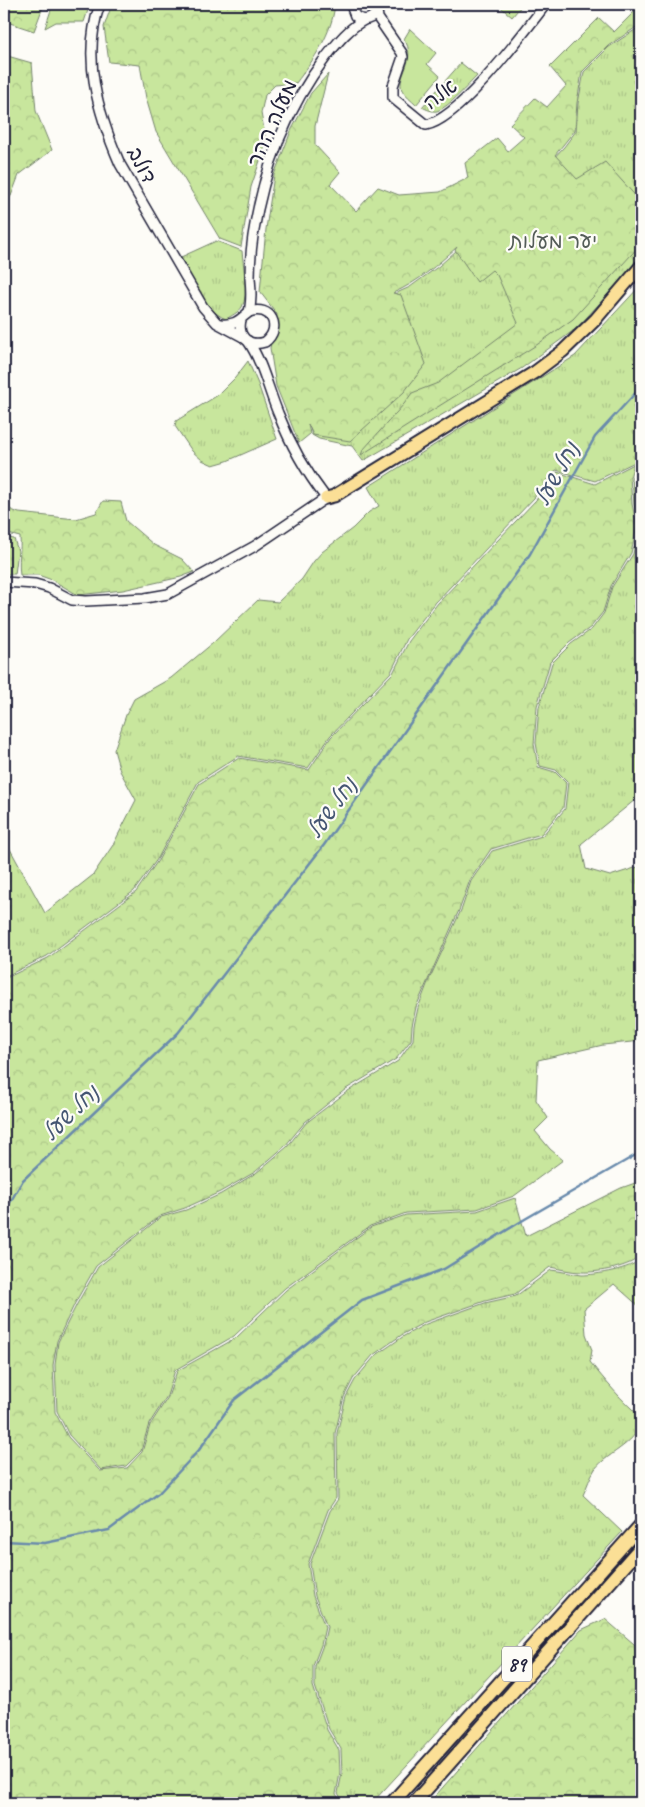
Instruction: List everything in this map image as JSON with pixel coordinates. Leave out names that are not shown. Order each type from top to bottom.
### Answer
[{"type":"highway","name":"89","points":[[392,1803],[641,1525]]},
{"type":"highway","name":"89","points":[[414,1803],[641,1548]]},
{"type":"main road","points":[[326,498],[334,496],[535,372],[562,351],[596,320],[641,266]]},
{"type":"street","name":"דולב","points":[[100,4],[92,36],[92,58],[93,81],[104,126],[125,173],[203,307],[217,324],[245,339]]},
{"type":"street","name":"אלה","points":[[377,6],[378,18],[403,57],[393,86],[392,98],[426,125],[441,120],[466,98],[506,54],[546,4]]},
{"type":"street","name":"מעלה ההר","points":[[339,40],[352,28],[375,14],[377,6]]},
{"type":"street","name":"אלה","points":[[352,7],[360,20],[366,20],[388,36]]},
{"type":"street","name":"מעלה ההר","points":[[249,312],[252,302],[251,259],[253,237],[262,190],[277,143],[298,100],[347,28],[352,7]]},
{"type":"street","points":[[251,288],[273,321],[274,328],[265,347],[262,366]]},
{"type":"street","points":[[217,324],[228,324],[241,320],[249,312],[255,310],[266,312]]},
{"type":"street","points":[[4,582],[35,584],[72,600],[145,598],[168,594],[255,546],[326,498],[313,481],[288,437],[269,391],[262,366],[257,355],[245,339],[240,326],[241,320]]},
{"type":"street","points":[[245,339],[258,344],[270,338]]},
{"type":"green space","points":[[4,4],[44,4],[34,31],[4,21]]},
{"type":"green space","points":[[53,4],[90,4],[84,22],[56,22],[45,28]]},
{"type":"green space","points":[[112,4],[335,4],[326,36],[296,83],[275,85],[265,95],[261,113],[265,146],[251,187],[241,247],[220,239],[156,132],[146,98],[140,65],[109,62],[104,27]]},
{"type":"green space","points":[[497,4],[523,4],[512,17]]},
{"type":"green space","name":"יער מעלות","points":[[637,4],[641,4],[641,24],[608,46],[582,72],[575,130],[555,155],[577,179],[605,162],[641,202],[641,244],[573,319],[538,344],[361,455],[363,450],[412,393],[438,383],[518,323],[497,275],[492,270],[477,282],[455,250],[457,247],[435,267],[393,293],[401,295],[426,364],[404,392],[350,441],[313,435],[308,424],[310,434],[299,443],[276,386],[270,348],[277,314],[260,292],[266,229],[274,175],[291,131],[311,93],[328,74],[315,126],[315,145],[340,172],[330,184],[356,211],[378,187],[399,195],[440,192],[468,178],[465,163],[497,138],[508,151],[524,137],[510,124],[535,98],[547,107],[566,86],[550,67],[599,18],[614,32],[639,7]]},
{"type":"green space","name":"יער מעלות","points":[[641,26],[641,258],[577,328],[522,368],[363,461],[352,446],[319,439],[312,435],[297,383],[381,300],[410,287],[439,266],[518,196],[564,147],[576,131],[578,103],[584,72],[609,47]]},
{"type":"green space","points":[[410,29],[436,53],[427,64],[440,76],[416,105],[403,92],[401,85],[409,54],[404,39]]},
{"type":"green space","points":[[4,55],[32,63],[36,111],[52,150],[19,175],[11,196],[4,204]]},
{"type":"green space","points":[[461,63],[477,76],[442,109],[433,111],[422,107]]},
{"type":"green space","points":[[216,241],[242,251],[245,288],[244,302],[239,311],[226,319],[218,315],[205,301],[181,257]]},
{"type":"green space","points":[[641,285],[641,795],[581,844],[586,869],[610,876],[641,866],[641,1041],[603,1045],[538,1060],[536,1100],[548,1118],[535,1131],[550,1149],[563,1160],[514,1196],[477,1209],[406,1213],[370,1226],[285,1288],[234,1336],[175,1370],[167,1396],[149,1424],[141,1451],[126,1466],[101,1470],[69,1435],[57,1411],[55,1365],[58,1342],[98,1267],[161,1217],[186,1210],[221,1194],[256,1173],[287,1147],[306,1123],[348,1091],[398,1061],[413,1040],[418,1008],[462,908],[471,881],[492,851],[542,836],[565,809],[568,782],[556,770],[540,766],[536,743],[539,707],[552,663],[571,644],[592,629],[604,613],[612,587],[633,554],[639,527],[634,504],[632,478],[637,461],[595,481],[556,470],[534,498],[436,602],[407,639],[391,672],[330,736],[308,768],[238,756],[198,782],[158,858],[134,891],[47,956],[4,977],[4,838],[45,913],[93,875],[113,845],[136,800],[120,771],[114,750],[126,715],[134,699],[171,678],[213,643],[258,600],[278,602],[302,579],[322,552],[353,528],[369,512],[379,506],[368,487],[575,356]]},
{"type":"green space","points":[[248,361],[277,439],[227,461],[213,465],[202,460],[192,451],[175,426],[176,421],[218,395]]},
{"type":"green space","points":[[634,464],[630,477],[632,504],[637,527],[631,553],[611,586],[603,612],[591,627],[569,643],[550,662],[537,706],[534,744],[538,767],[555,772],[566,783],[563,808],[541,834],[491,849],[470,880],[460,908],[416,1007],[411,1040],[396,1059],[346,1089],[305,1122],[285,1146],[255,1172],[220,1192],[185,1208],[160,1216],[96,1266],[75,1303],[57,1341],[53,1365],[55,1412],[68,1437],[100,1471],[127,1468],[142,1452],[150,1425],[168,1397],[177,1371],[236,1338],[286,1290],[371,1227],[406,1215],[477,1211],[515,1198],[526,1236],[621,1188],[641,1181],[641,1255],[622,1266],[596,1271],[574,1272],[550,1267],[515,1294],[485,1301],[425,1322],[403,1334],[373,1355],[353,1379],[344,1397],[335,1433],[336,1498],[328,1510],[308,1564],[313,1596],[325,1627],[313,1666],[313,1686],[327,1730],[339,1750],[340,1773],[336,1794],[342,1803],[4,1803],[4,979],[48,958],[136,892],[159,859],[199,784],[239,758],[309,770],[331,737],[393,673],[409,641],[438,603],[536,500],[557,472],[595,484]]},
{"type":"green space","points":[[103,501],[121,502],[126,521],[154,545],[182,559],[194,572],[181,577],[123,590],[78,595],[52,580],[38,575],[20,575],[20,537],[4,533],[4,507],[19,513],[76,519],[96,513]]},
{"type":"green space","points":[[4,537],[14,539],[18,551],[15,574],[4,574]]},
{"type":"green space","points":[[641,1259],[641,1308],[614,1284],[584,1309],[586,1334],[592,1350],[590,1362],[614,1391],[641,1417],[640,1426],[630,1440],[595,1469],[583,1495],[622,1532],[372,1803],[344,1803],[338,1793],[342,1773],[341,1749],[329,1729],[315,1686],[315,1666],[327,1627],[315,1596],[310,1564],[330,1511],[338,1499],[337,1433],[346,1397],[355,1380],[375,1356],[404,1336],[426,1324],[485,1303],[516,1296],[551,1270],[582,1275],[596,1274],[630,1266]]},
{"type":"green space","points":[[605,1619],[641,1650],[641,1803],[429,1803],[581,1630]]},
{"type":"waterway","name":"נחל שעל","points":[[4,1213],[23,1180],[178,1033],[324,845],[530,554],[595,437],[641,387]]},
{"type":"waterway","points":[[4,1541],[45,1543],[109,1530],[159,1493],[199,1450],[234,1400],[362,1300],[444,1269],[525,1219],[641,1152]]}]
